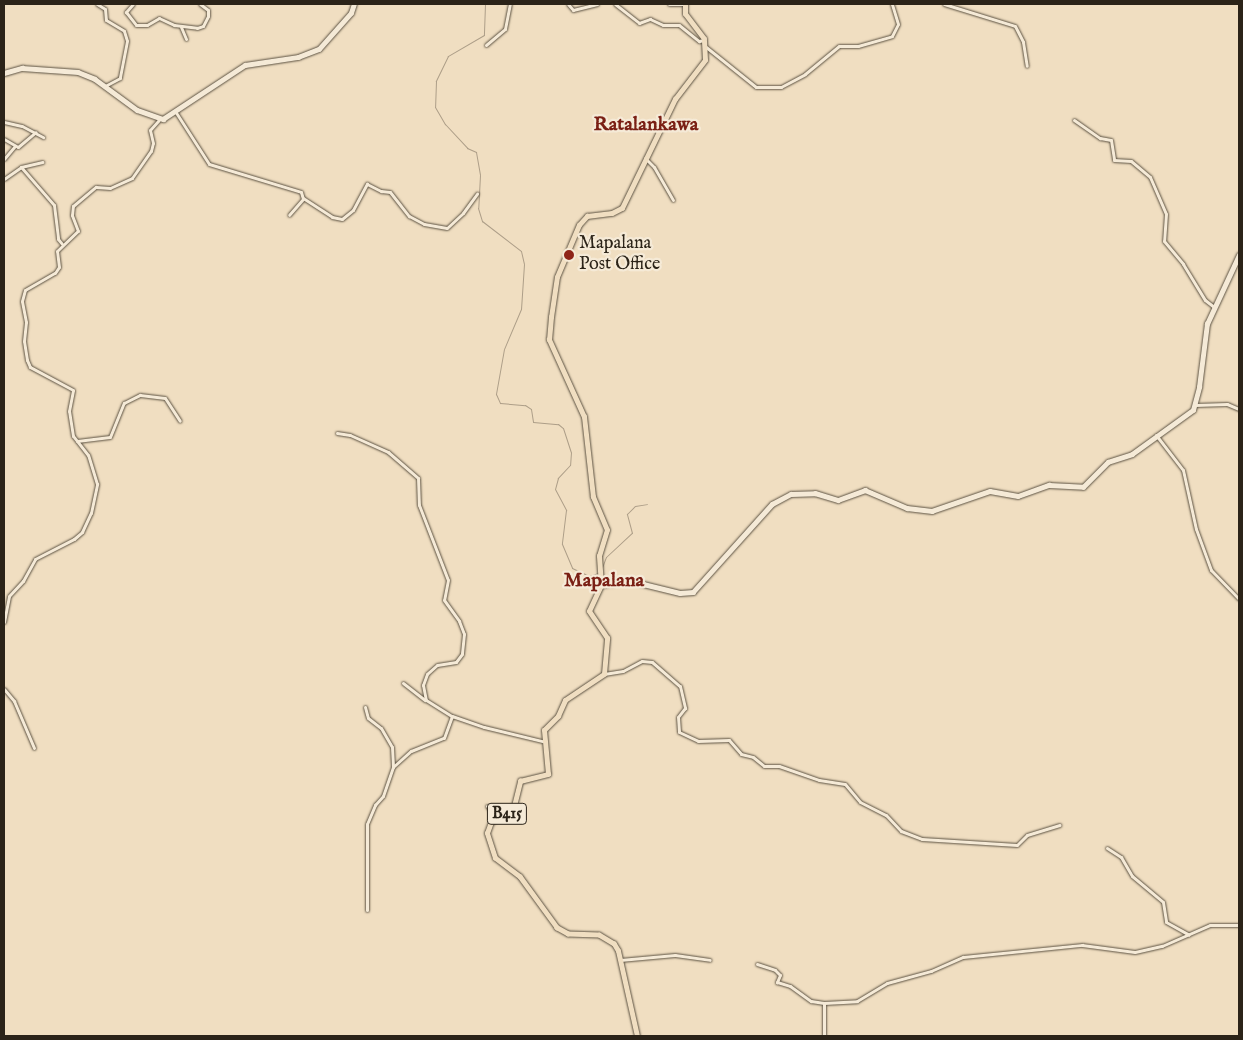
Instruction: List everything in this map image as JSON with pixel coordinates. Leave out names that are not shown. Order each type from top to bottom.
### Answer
[{"type":"main road","points":[[4,72],[22,68],[65,69],[88,75],[137,110],[159,120],[245,65],[298,57],[318,49],[351,12],[354,4]]},
{"type":"main road","points":[[542,740],[544,730],[558,716],[568,696],[604,674],[607,638],[590,610],[601,584],[599,556],[607,530],[596,509],[591,488],[584,417],[549,340],[550,317],[557,277],[579,225],[586,216],[612,213],[622,208],[675,98],[703,65],[706,46],[704,40],[685,14],[685,4]]},
{"type":"main road","points":[[601,584],[631,581],[680,593],[693,592],[766,510],[791,494],[815,493],[838,500],[865,490],[906,508],[932,511],[990,491],[1018,496],[1049,485],[1083,487],[1108,462],[1132,454],[1155,435],[1189,415],[1195,404],[1207,324],[1239,255]]},
{"type":"main road","name":"B415","points":[[542,740],[549,765],[548,774],[520,781],[513,810],[491,822],[487,833],[495,858],[520,877],[557,928],[568,934],[606,938],[616,947],[637,1036]]},
{"type":"street","points":[[97,4],[104,9],[106,20],[124,31],[127,41],[120,78],[105,87]]},
{"type":"street","points":[[133,4],[126,12],[136,25],[147,25],[159,18],[181,27],[203,26],[208,10],[200,4]]},
{"type":"street","points":[[486,45],[505,28],[510,4]]},
{"type":"street","points":[[568,4],[573,10],[597,4]]},
{"type":"street","points":[[616,4],[639,23],[650,19],[662,25],[679,25],[699,41],[704,40]]},
{"type":"street","points":[[669,4],[685,4]]},
{"type":"street","points":[[706,46],[756,87],[781,87],[805,74],[838,46],[858,46],[892,36],[898,24],[892,4]]},
{"type":"street","points":[[944,4],[1015,26],[1023,42],[1027,66]]},
{"type":"street","points":[[181,27],[186,39]]},
{"type":"street","points":[[175,111],[209,164],[301,192],[303,198],[332,217],[342,219],[354,210],[367,184],[381,191],[390,192],[409,216],[424,224],[447,228],[463,214],[477,194]]},
{"type":"street","points":[[4,622],[9,596],[23,582],[35,559],[74,539],[87,524],[97,484],[88,455],[76,441],[68,411],[73,390],[30,367],[24,341],[26,322],[22,301],[25,290],[55,273],[59,267],[57,251],[62,244],[71,240],[78,231],[72,215],[73,206],[96,187],[110,188],[132,178],[151,151],[153,143],[150,130],[159,120]]},
{"type":"street","points":[[1074,120],[1100,138],[1111,140],[1114,160],[1131,162],[1150,177],[1166,214],[1164,241],[1184,264],[1205,300],[1214,307]]},
{"type":"street","points":[[4,122],[36,132],[43,137]]},
{"type":"street","points":[[4,159],[14,147],[36,132]]},
{"type":"street","points":[[4,140],[14,147]]},
{"type":"street","points":[[645,158],[654,167],[673,200]]},
{"type":"street","points":[[4,179],[21,167],[42,162]]},
{"type":"street","points":[[21,167],[54,205],[58,239],[62,244]]},
{"type":"street","points":[[289,215],[303,198]]},
{"type":"street","points":[[76,441],[110,437],[124,403],[140,395],[165,398],[180,421]]},
{"type":"street","points":[[1195,404],[1227,404],[1239,408]]},
{"type":"street","points":[[336,433],[350,435],[388,452],[418,478],[420,505],[448,580],[444,600],[460,621],[464,634],[462,654],[456,662],[437,665],[426,674],[423,685],[426,700]]},
{"type":"street","points":[[1155,435],[1183,470],[1196,529],[1210,570],[1239,599]]},
{"type":"street","points":[[604,674],[623,671],[642,661],[652,662],[680,686],[685,708],[678,716],[679,732],[698,741],[729,740],[741,754],[753,757],[764,766],[779,766],[819,780],[845,784],[860,802],[886,815],[901,831],[922,839],[1017,845],[1027,835],[1060,825]]},
{"type":"street","points":[[403,683],[452,716],[500,732],[542,740]]},
{"type":"street","points":[[4,690],[14,701],[34,748]]},
{"type":"street","points":[[364,707],[368,718],[381,728],[392,747],[393,767]]},
{"type":"street","points":[[367,910],[368,824],[393,767],[411,751],[440,742],[447,733],[452,716]]},
{"type":"street","points":[[487,806],[497,818]]},
{"type":"street","points":[[1107,848],[1121,857],[1132,876],[1163,902],[1166,922],[1190,936]]},
{"type":"street","points":[[757,964],[775,970],[780,975],[777,982],[790,986],[811,1001],[824,1003],[857,1001],[886,983],[931,971],[963,957],[1082,946],[1135,952],[1190,936],[1210,925],[1239,925]]},
{"type":"street","points":[[620,960],[675,955],[710,960]]},
{"type":"street","points":[[824,1003],[824,1035]]},
{"type":"waterway","points":[[485,4],[484,35],[448,56],[436,81],[435,107],[445,124],[467,148],[476,152],[480,175],[478,208],[482,221],[521,251],[524,264],[521,309],[504,349],[496,394],[500,403],[525,405],[531,409],[533,422],[558,424],[563,428],[571,452],[570,465],[558,478],[555,489],[566,510],[562,544],[572,568],[589,576],[598,573]]},
{"type":"waterway","points":[[601,570],[606,557],[632,533],[627,514],[635,506],[647,504]]},
{"type":"place","name":"Mapalana Post Office","points":[[569,255]]},
{"type":"district","name":"Ratalankawa","points":[[646,124]]},
{"type":"district","name":"Mapalana","points":[[604,580]]}]
